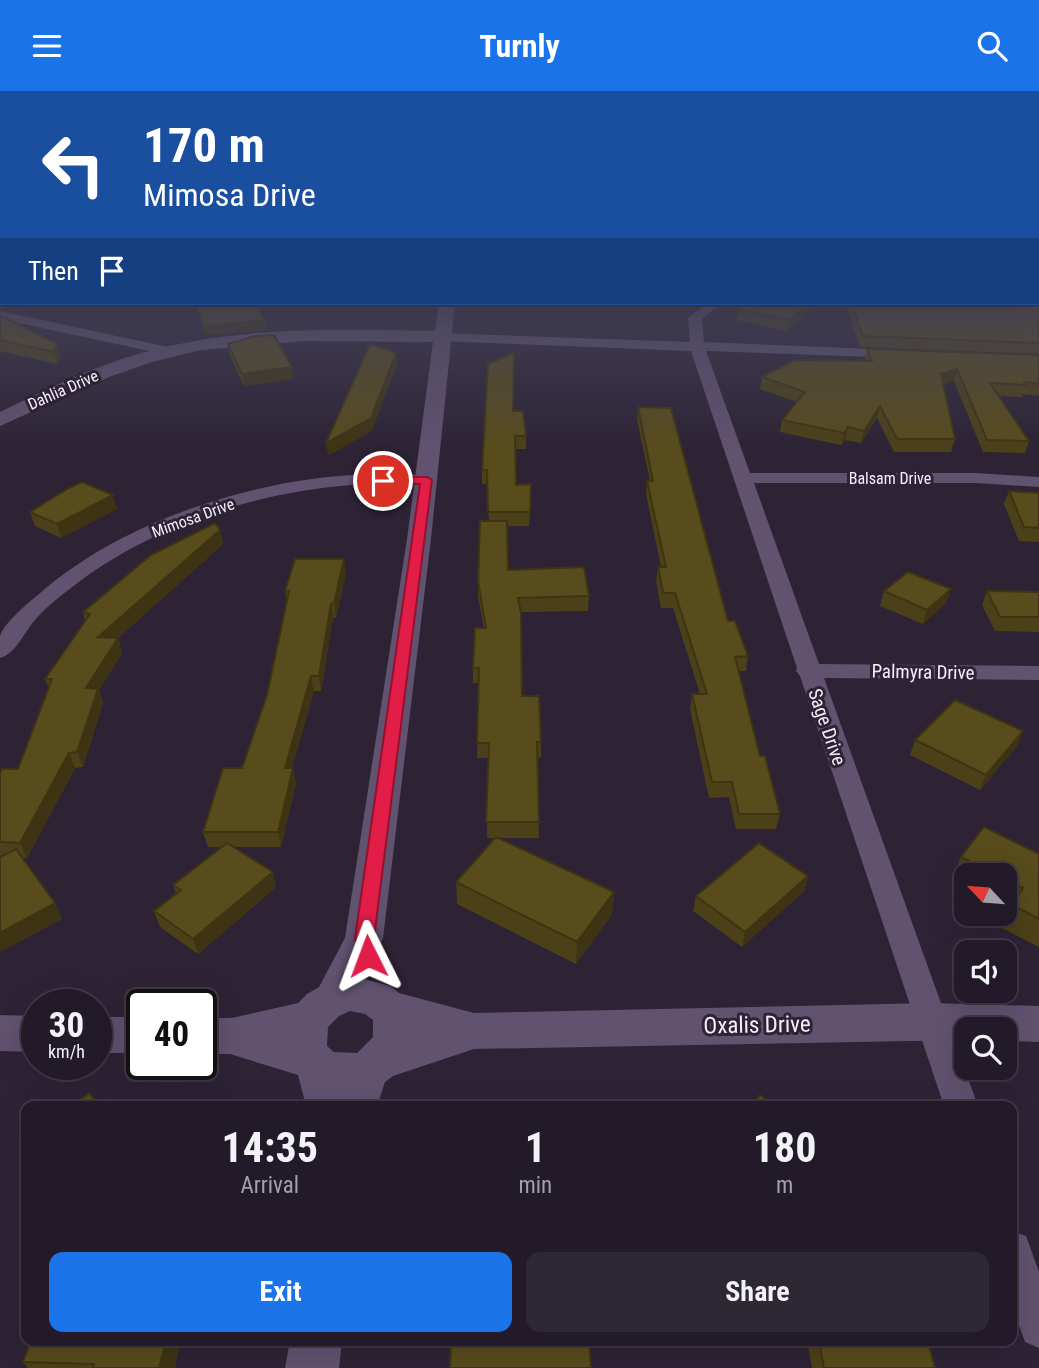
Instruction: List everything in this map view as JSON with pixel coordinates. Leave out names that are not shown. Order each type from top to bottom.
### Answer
[{"type":"street","points":[[73,331],[168,351]]},
{"type":"street","points":[[217,1036],[321,1050],[364,938],[427,480],[443,331]]},
{"type":"street","points":[[695,331],[696,346]]},
{"type":"street","name":"Dahlia Drive","points":[[0,420],[69,386],[168,351],[299,333],[442,337]]},
{"type":"street","points":[[442,337],[913,355]]},
{"type":"street","name":"Sage Drive","points":[[696,346],[807,671],[959,1101]]},
{"type":"street","name":"Balsam Drive","points":[[741,478],[976,478],[1039,482]]},
{"type":"street","name":"Mimosa Drive","points":[[0,651],[39,603],[79,570],[161,527],[250,497],[341,481],[427,480]]},
{"type":"street","name":"Palmyra Drive","points":[[807,671],[1039,673]]},
{"type":"street","points":[[364,938],[384,1003],[396,1020],[397,1034],[392,1047],[369,1078]]},
{"type":"street","name":"Oxalis Drive","points":[[474,1031],[369,1078],[335,1074],[321,1050],[365,994],[384,1003],[474,1031],[931,1021],[1039,1024]]},
{"type":"street","points":[[0,1034],[21,1034]]},
{"type":"street","points":[[1017,1264],[1039,1328]]},
{"type":"street","points":[[312,1368],[315,1346]]},
{"type":"building","points":[[0,331],[31,331],[57,344],[54,352],[0,340]]},
{"type":"building","points":[[861,331],[1039,331],[1039,343],[863,336]]},
{"type":"building","points":[[274,335],[292,367],[242,374],[228,344],[255,336]]},
{"type":"building","points":[[370,344],[396,353],[371,418],[326,443]]},
{"type":"building","points":[[867,349],[1039,355],[1039,384],[990,383],[1029,441],[987,440],[957,369],[941,374],[955,439],[897,439],[880,406],[864,431],[848,427],[844,433],[782,420],[805,392],[762,377],[795,360],[872,361]]},
{"type":"building","points":[[514,353],[513,411],[523,411],[526,436],[515,436],[516,485],[531,484],[530,512],[488,512],[487,470],[482,470],[488,364]]},
{"type":"building","points":[[638,407],[671,408],[728,621],[735,621],[748,656],[735,657],[760,756],[765,756],[780,814],[739,814],[732,782],[712,782],[692,694],[707,694],[675,593],[663,593],[658,567],[666,567],[647,481],[653,481]]},
{"type":"building","points":[[82,482],[113,495],[57,524],[30,512],[69,488]]},
{"type":"building","points":[[1009,491],[1039,493],[1039,528],[1024,527]]},
{"type":"building","points":[[480,521],[507,521],[508,570],[584,567],[589,596],[518,598],[521,613],[522,696],[539,696],[539,822],[486,822],[489,743],[477,743],[479,668],[473,668],[475,628],[486,628],[478,581]]},
{"type":"building","points":[[215,523],[220,530],[98,637],[118,638],[86,688],[98,689],[77,752],[69,753],[20,843],[0,842],[0,773],[2,769],[18,769],[52,679],[45,679],[90,614],[83,612],[151,555]]},
{"type":"building","points":[[295,559],[344,559],[334,603],[331,604],[319,676],[311,676],[285,768],[293,768],[278,832],[203,832],[223,768],[242,768],[267,695],[289,591],[285,591]]},
{"type":"building","points":[[908,572],[951,589],[927,610],[884,591]]},
{"type":"building","points":[[987,591],[1039,592],[1039,617],[1000,617]]},
{"type":"building","points":[[955,700],[1023,731],[986,775],[915,740]]},
{"type":"building","points":[[984,827],[1039,854],[1039,919],[1017,907],[1017,898],[1023,888],[1017,885],[1017,863],[973,863],[961,857]]},
{"type":"building","points":[[496,837],[614,892],[577,942],[456,882]]},
{"type":"building","points":[[227,843],[273,872],[193,939],[154,911],[181,890],[173,885]]},
{"type":"building","points":[[759,843],[808,876],[745,932],[696,896]]},
{"type":"building","points":[[16,849],[55,903],[0,933],[0,857]]},
{"type":"building","points":[[89,1093],[96,1101],[79,1101]]},
{"type":"building","points":[[760,1095],[768,1101],[756,1101]]},
{"type":"building","points":[[29,1346],[165,1346],[159,1368],[93,1368],[94,1364],[23,1362]]},
{"type":"building","points":[[451,1346],[589,1346],[591,1368],[450,1368]]},
{"type":"building","points":[[820,1346],[929,1346],[935,1368],[824,1368]]},
{"type":"route","points":[[368,956],[364,938],[427,480],[383,481]]}]
